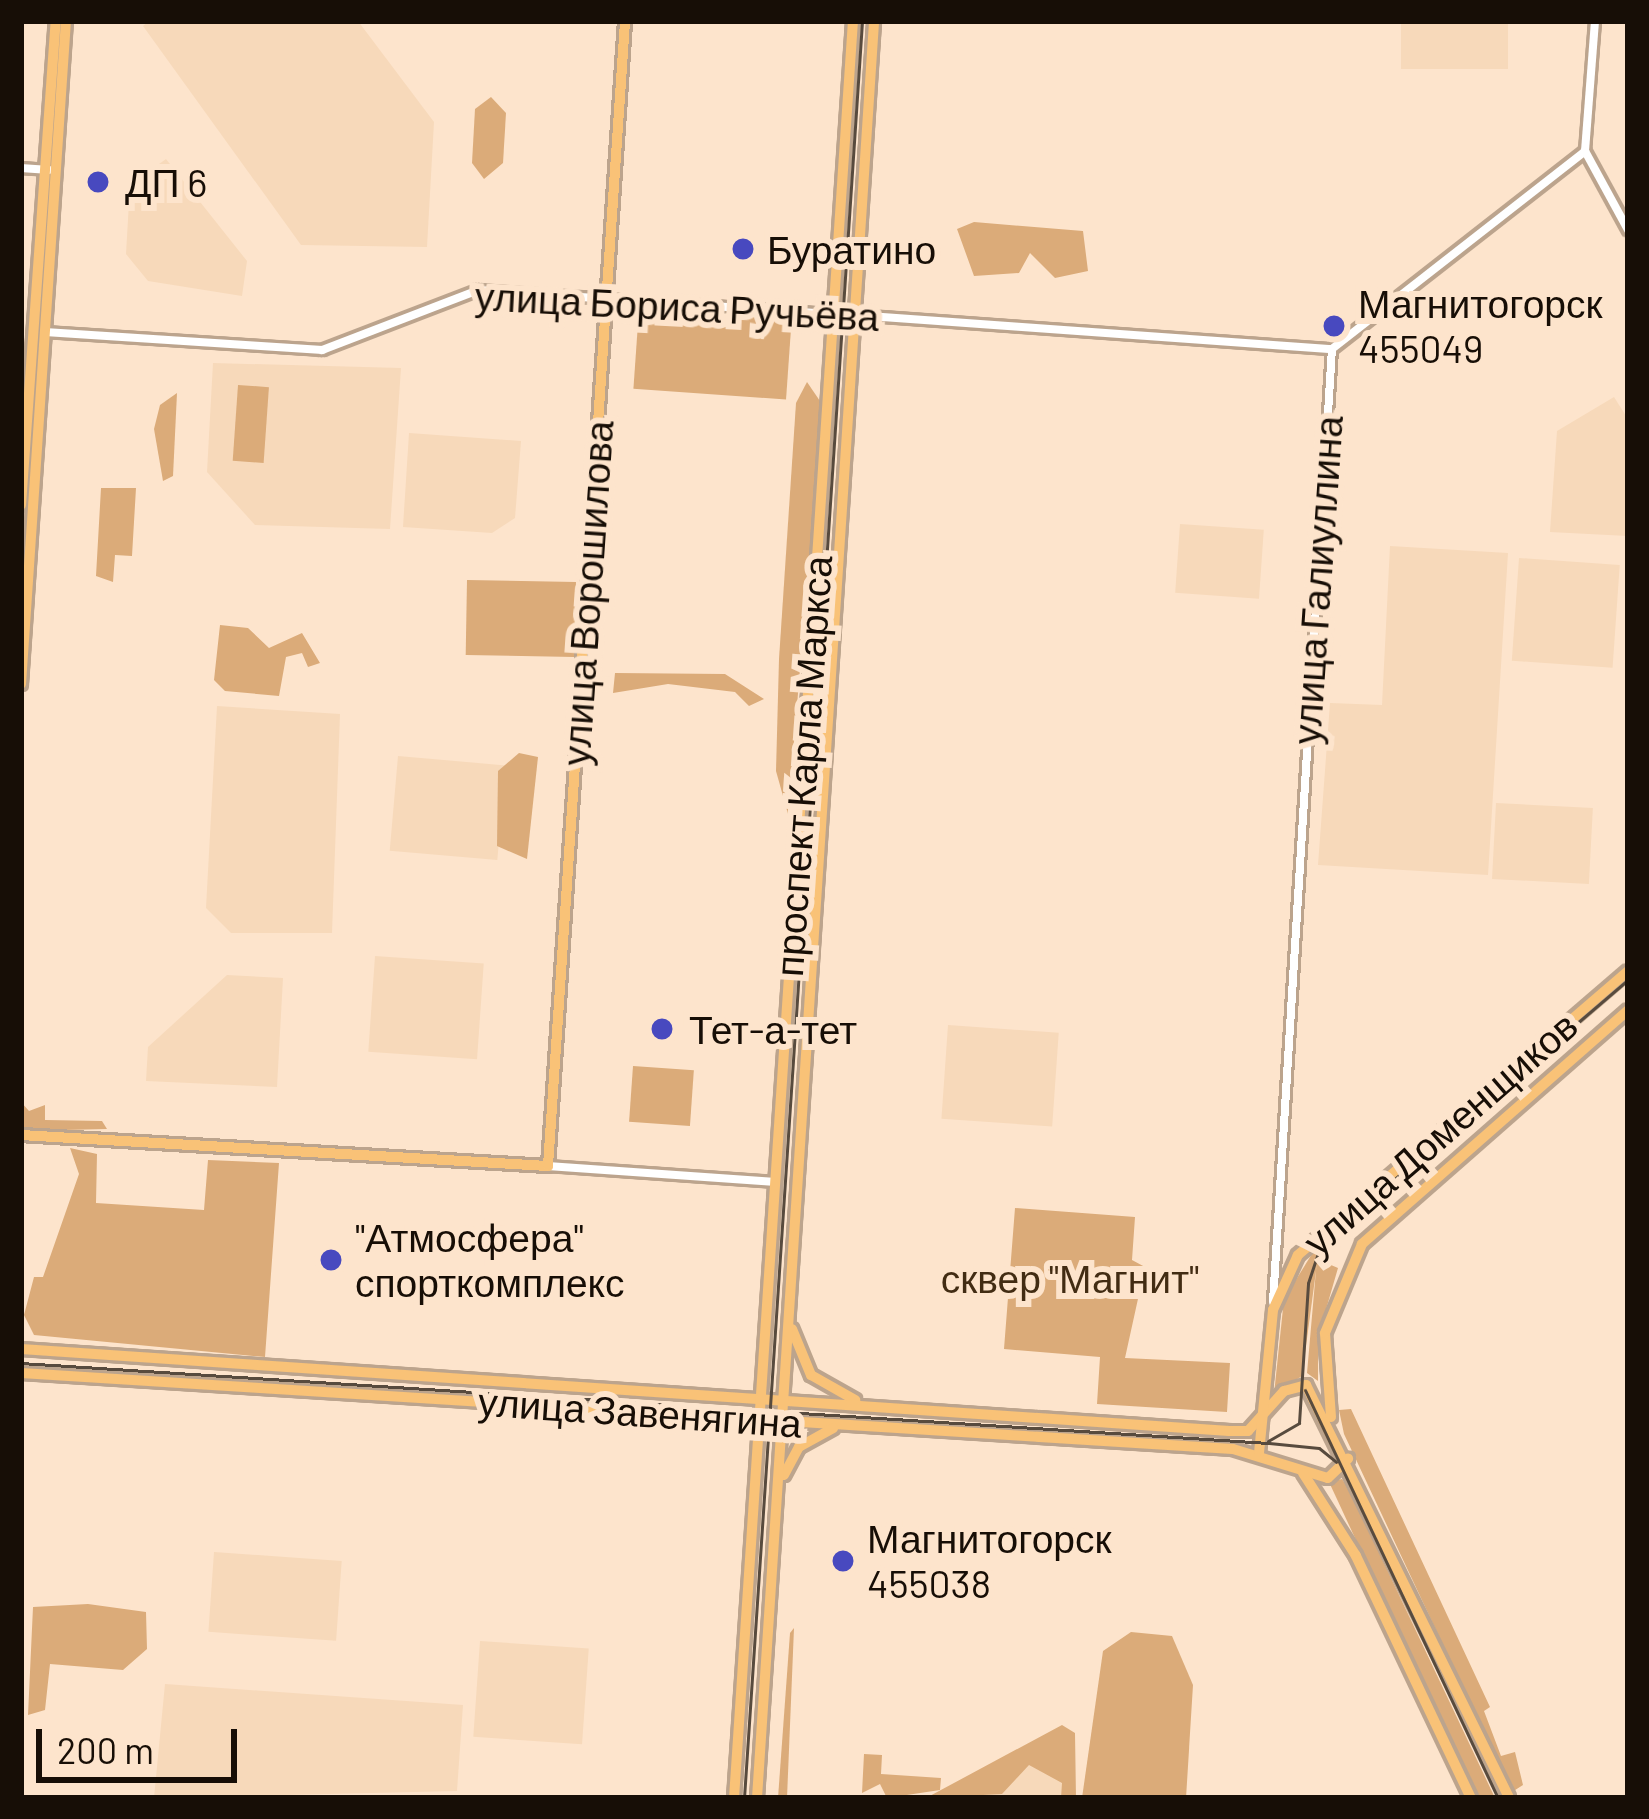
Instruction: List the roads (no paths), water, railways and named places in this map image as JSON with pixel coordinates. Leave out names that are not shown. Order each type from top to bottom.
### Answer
[{"type":"main road","points":[[51,170],[56,21]]},
{"type":"main road","points":[[21,684],[39,331],[66,21]]},
{"type":"main road","name":"улица Ворошилова","points":[[548,1166],[625,21]]},
{"type":"main road","name":"проспект Карла Маркса","points":[[734,1798],[853,21]]},
{"type":"main road","name":"проспект Карла Маркса","points":[[757,1798],[874,21]]},
{"type":"main road","name":"улица Бориса Ручьёва","points":[[833,314],[854,315]]},
{"type":"main road","points":[[21,505],[39,331]]},
{"type":"main road","name":"улица Доменщиков","points":[[1273,1310],[1292,1264],[1628,971]]},
{"type":"main road","name":"улица Доменщиков","points":[[1336,1435],[1324,1389],[1325,1333],[1361,1244],[1628,1010]]},
{"type":"main road","points":[[21,1135],[548,1166]]},
{"type":"main road","name":"улица Галиуллина","points":[[1259,1454],[1273,1310]]},
{"type":"main road","points":[[790,1319],[811,1375],[870,1405]]},
{"type":"main road","name":"улица Завенягина","points":[[21,1346],[1229,1432],[1262,1417]]},
{"type":"main road","name":"улица Завенягина","points":[[21,1375],[1259,1454]]},
{"type":"main road","points":[[1262,1417],[1284,1390],[1306,1385],[1348,1459],[1508,1798]]},
{"type":"main road","points":[[778,1496],[800,1447],[844,1425]]},
{"type":"main road","points":[[1259,1454],[1328,1478],[1348,1459]]},
{"type":"main road","points":[[1295,1468],[1317,1486],[1356,1556],[1471,1798]]},
{"type":"street","points":[[1595,21],[1585,151],[1628,230]]},
{"type":"street","points":[[1332,349],[1585,151]]},
{"type":"street","points":[[21,168],[51,170]]},
{"type":"street","name":"улица Бориса Ручьёва","points":[[39,331],[322,350],[461,292],[833,314]]},
{"type":"street","name":"улица Бориса Ручьёва","points":[[854,315],[1332,349]]},
{"type":"street","name":"улица Галиуллина","points":[[1273,1310],[1332,349]]},
{"type":"street","points":[[548,1166],[775,1182]]},
{"type":"street","points":[[1275,1262],[1292,1264]]},
{"type":"tram line","points":[[744,1798],[862,21]]},
{"type":"tram line","points":[[1268,1441],[1299,1423],[1308,1283],[1322,1241],[1628,980]]},
{"type":"tram line","points":[[21,1363],[1269,1443],[1319,1448],[1336,1462]]},
{"type":"tram line","points":[[1305,1390],[1498,1798]]},
{"type":"place","name":"ДП 6","points":[[98,182]]},
{"type":"place","name":"Буратино","points":[[743,249]]},
{"type":"place","name":"Магнитогорск 455049","points":[[1334,326]]},
{"type":"place","name":"Тет-а-тет","points":[[662,1029]]},
{"type":"place","name":"\"Атмосфера\" спорткомплекс","points":[[331,1260]]},
{"type":"place","name":"Магнитогорск 455038","points":[[843,1561]]},
{"type":"park label","name":"сквер \"Магнит\"","points":[[1070,1278]]}]
